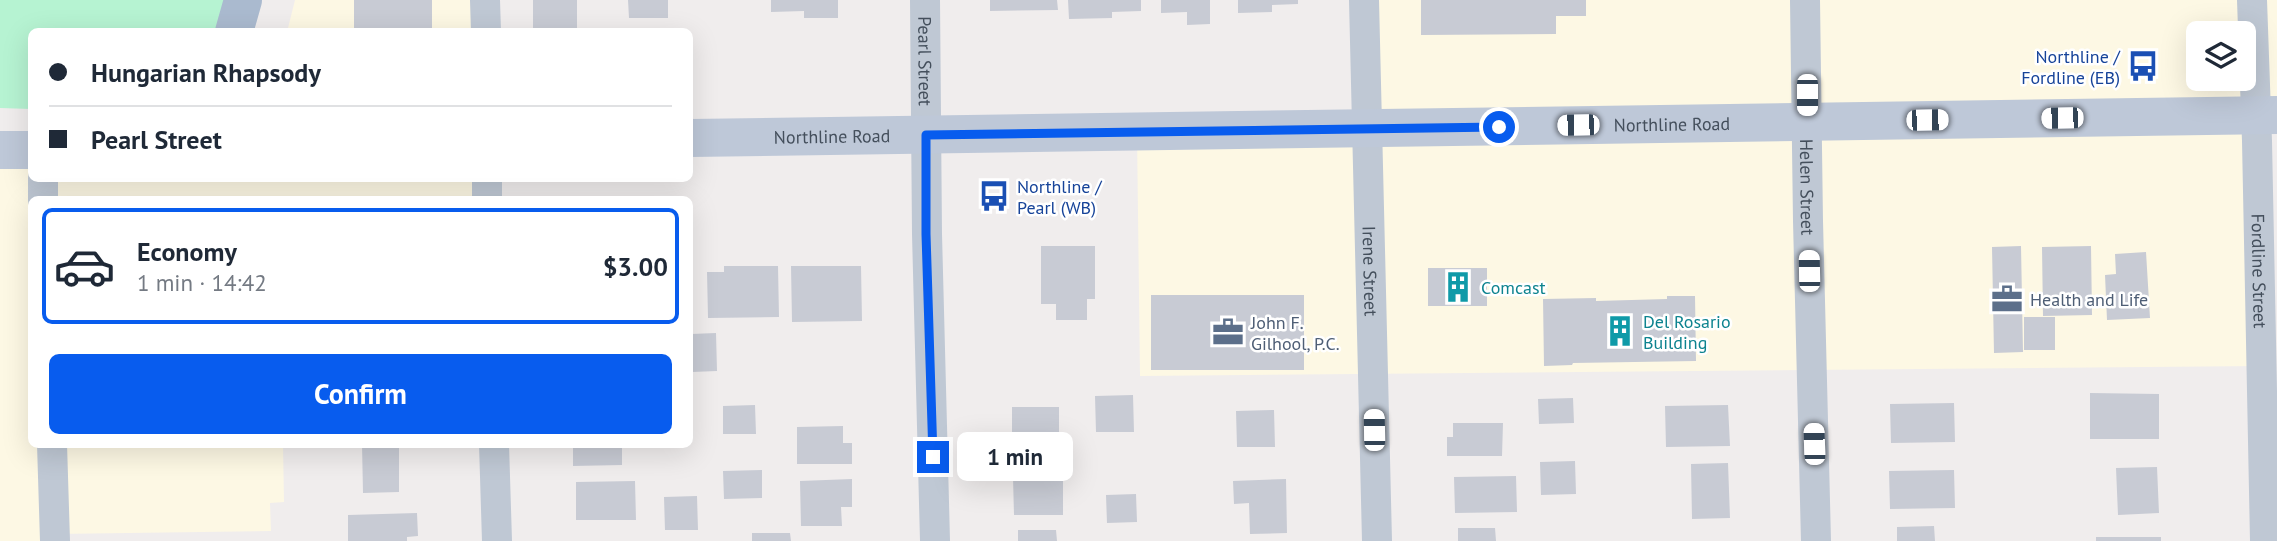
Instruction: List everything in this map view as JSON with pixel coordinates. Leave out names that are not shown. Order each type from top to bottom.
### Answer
[{"type":"main road","points":[[235,28],[243,0]]},
{"type":"main road","name":"Northline Road","points":[[693,138],[2266,115]]},
{"type":"main road","points":[[0,150],[28,150]]},
{"type":"street","points":[[485,0],[486,28]]},
{"type":"street","name":"Pearl Street","points":[[925,0],[926,234],[935,541]]},
{"type":"street","name":"Irene Street","points":[[1364,0],[1377,541]]},
{"type":"street","name":"Helen Street","points":[[1805,0],[1816,541]]},
{"type":"street","name":"Fordline Street","points":[[2252,0],[2266,115],[2257,141],[2265,541]]},
{"type":"street","points":[[52,448],[55,541]]},
{"type":"street","points":[[494,448],[496,541]]},
{"type":"shaded area","points":[[295,0],[485,0],[486,28],[288,28]]},
{"type":"shaded area","points":[[1364,0],[2277,0],[2277,115],[2255,115],[2261,366],[1140,376],[1137,132],[1367,129]]},
{"type":"shaded area","points":[[0,150],[28,150],[28,182],[487,182],[487,196],[28,196],[28,448],[283,448],[284,502],[270,503],[271,531],[55,534],[55,541],[0,541]]},
{"type":"green space","points":[[0,0],[228,0],[222,28],[28,28],[28,109],[0,108]]},
{"type":"building","points":[[354,0],[432,0],[432,28],[354,28]]},
{"type":"building","points":[[533,0],[577,0],[577,28],[533,28]]},
{"type":"building","points":[[628,0],[668,0],[668,18],[629,18]]},
{"type":"building","points":[[771,0],[838,0],[838,18],[804,18],[804,11],[771,12]]},
{"type":"building","points":[[990,0],[1057,0],[1058,10],[990,11]]},
{"type":"building","points":[[1068,0],[1141,0],[1141,11],[1112,12],[1112,18],[1069,19]]},
{"type":"building","points":[[1161,0],[1210,0],[1210,24],[1187,25],[1187,12],[1161,13]]},
{"type":"building","points":[[1238,0],[1298,0],[1298,4],[1272,5],[1272,12],[1238,13]]},
{"type":"building","points":[[1421,0],[1586,0],[1586,16],[1556,16],[1556,34],[1421,35]]},
{"type":"building","points":[[1041,246],[1095,246],[1095,299],[1087,299],[1087,320],[1056,320],[1056,304],[1041,304]]},
{"type":"building","name":"Health and Life","points":[[2021,246],[2023,352],[1994,353],[1992,247]]},
{"type":"building","points":[[2091,246],[2092,315],[2043,316],[2042,247]]},
{"type":"building","points":[[2146,252],[2150,318],[2107,320],[2105,275],[2116,274],[2115,254]]},
{"type":"building","points":[[724,266],[778,266],[779,317],[708,318],[707,272],[724,272]]},
{"type":"building","points":[[791,266],[861,266],[862,321],[792,322]]},
{"type":"building","name":"Comcast","points":[[1428,268],[1487,268],[1487,306],[1428,306]]},
{"type":"building","name":"John F. Gilhool, P.C.","points":[[1151,295],[1304,295],[1304,370],[1151,370]]},
{"type":"building","name":"Del Rosario Building","points":[[1667,296],[1695,296],[1696,361],[1544,366],[1543,299],[1596,298],[1596,301],[1667,299]]},
{"type":"building","points":[[2024,317],[2055,317],[2055,350],[2024,350]]},
{"type":"building","points":[[716,333],[717,371],[693,372],[693,334]]},
{"type":"building","points":[[2090,393],[2159,394],[2159,439],[2090,439]]},
{"type":"building","points":[[1133,395],[1134,432],[1096,432],[1095,396]]},
{"type":"building","points":[[1573,398],[1574,423],[1539,424],[1538,399]]},
{"type":"building","points":[[1954,403],[1955,442],[1891,443],[1890,404]]},
{"type":"building","points":[[755,405],[756,434],[723,434],[723,406]]},
{"type":"building","points":[[1728,405],[1730,446],[1666,447],[1665,406]]},
{"type":"building","points":[[1012,407],[1059,407],[1059,458],[1012,458]]},
{"type":"building","points":[[1274,410],[1275,447],[1237,447],[1236,411]]},
{"type":"building","points":[[1453,423],[1503,423],[1502,456],[1447,456],[1447,437],[1453,437]]},
{"type":"building","points":[[843,426],[843,443],[852,443],[852,464],[797,464],[797,427]]},
{"type":"building","points":[[362,448],[399,448],[399,492],[363,493]]},
{"type":"building","points":[[573,448],[622,448],[622,465],[573,466]]},
{"type":"building","points":[[1575,461],[1576,494],[1541,495],[1540,462]]},
{"type":"building","points":[[1728,463],[1730,518],[1692,519],[1691,464]]},
{"type":"building","points":[[2157,467],[2159,513],[2118,515],[2116,468]]},
{"type":"building","points":[[762,470],[762,498],[724,499],[723,471]]},
{"type":"building","points":[[1954,470],[1955,508],[1890,509],[1889,471]]},
{"type":"building","points":[[1516,476],[1517,512],[1455,513],[1454,477]]},
{"type":"building","points":[[1013,477],[1063,477],[1063,515],[1014,515]]},
{"type":"building","points":[[852,479],[852,507],[841,507],[842,526],[801,526],[800,481]]},
{"type":"building","points":[[1286,479],[1287,533],[1250,534],[1249,503],[1234,504],[1233,481]]},
{"type":"building","points":[[635,481],[636,520],[576,520],[576,482]]},
{"type":"building","points":[[1136,494],[1137,522],[1107,523],[1106,495]]},
{"type":"building","points":[[697,496],[698,530],[665,530],[664,497]]},
{"type":"building","points":[[417,513],[418,536],[407,537],[407,541],[348,541],[348,515]]},
{"type":"building","points":[[1934,526],[1935,541],[1897,541],[1897,527]]},
{"type":"building","points":[[1458,528],[1495,528],[1496,541],[1458,541]]},
{"type":"building","points":[[1018,530],[1056,530],[1057,541],[1018,541]]},
{"type":"building","points":[[752,533],[790,533],[791,541],[752,541]]},
{"type":"building","points":[[2096,537],[2161,537],[2161,541],[2096,541]]},
{"type":"place","name":"Northline / Fordline (EB)","points":[[2143,66]]},
{"type":"place","name":"Northline / Pearl (WB)","points":[[994,196]]},
{"type":"place","name":"Comcast","points":[[1458,287]]},
{"type":"place","name":"Health and Life","points":[[2007,299]]},
{"type":"place","name":"Del Rosario Building","points":[[1620,331]]},
{"type":"place","name":"John F. Gilhool, P.C.","points":[[1228,332]]},
{"type":"route","points":[[933,457],[926,234],[926,135],[1499,127]]}]
